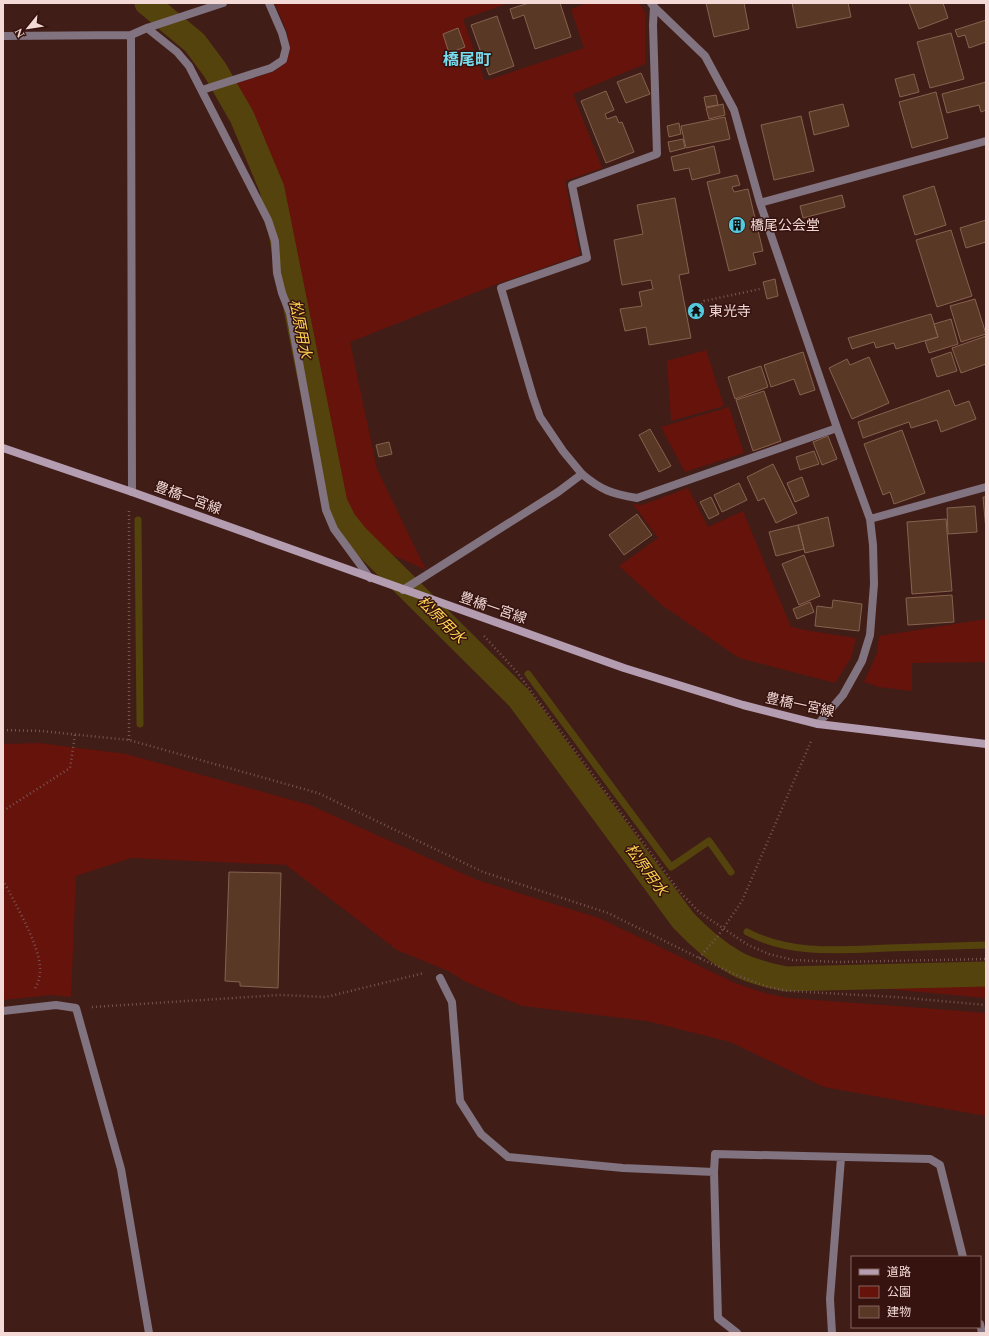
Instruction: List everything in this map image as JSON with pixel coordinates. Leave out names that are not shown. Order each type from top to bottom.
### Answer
[{"type":"main road","name":"豊橋一宮線","points":[[3,448],[132,492],[403,590],[631,670],[743,706],[818,724],[986,744]]},
{"type":"street","points":[[3,36],[131,35],[147,28],[223,3]]},
{"type":"street","points":[[202,90],[271,68],[283,60],[286,48],[282,33],[269,3]]},
{"type":"street","points":[[653,5],[705,56],[734,110],[760,203],[837,428],[870,519],[873,546],[874,584],[870,635],[862,661],[843,695],[818,724]]},
{"type":"street","points":[[653,5],[657,154],[572,185],[587,258],[501,288],[540,417],[563,451],[582,474],[595,486],[616,495],[637,498],[837,428]]},
{"type":"street","points":[[147,28],[177,52],[189,66],[268,220],[275,241],[277,273],[282,293],[290,313],[326,510],[334,529],[370,578]]},
{"type":"street","points":[[131,35],[132,492]]},
{"type":"street","points":[[760,203],[986,141]]},
{"type":"street","points":[[403,590],[558,492],[582,474]]},
{"type":"street","points":[[870,519],[986,488]]},
{"type":"street","points":[[440,978],[452,1002],[460,1100],[481,1134],[508,1157],[623,1168],[714,1172]]},
{"type":"street","points":[[3,1010],[56,1005],[76,1008],[121,1169],[149,1333]]},
{"type":"street","points":[[737,1333],[718,1318],[714,1172],[715,1154],[930,1159],[940,1165],[963,1256]]},
{"type":"street","points":[[832,1333],[830,1299],[841,1158]]},
{"type":"path","points":[[688,311],[698,309],[704,301],[760,288]]},
{"type":"path","points":[[129,740],[129,512],[132,492]]},
{"type":"path","points":[[480,632],[516,671],[679,891],[699,912],[723,929],[748,945],[769,954],[793,960],[838,962],[986,959]]},
{"type":"path","points":[[699,958],[718,936],[742,901],[818,724]]},
{"type":"path","points":[[3,730],[41,731],[129,740],[318,793],[483,872],[608,912],[699,958],[768,987],[789,991],[986,1006]]},
{"type":"path","points":[[3,811],[70,768],[75,735]]},
{"type":"path","points":[[3,880],[36,947],[41,969],[38,984],[22,1009]]},
{"type":"path","points":[[76,1008],[281,995],[326,997],[427,973],[440,978]]},
{"type":"green space","points":[[275,3],[509,3],[463,19],[485,81],[584,48],[571,9],[587,3],[639,3],[645,12],[645,64],[573,94],[602,168],[565,181],[580,255],[497,284],[350,342],[377,469],[426,570],[373,546],[358,532],[348,518],[340,502],[279,188],[249,114],[231,85],[273,72],[286,63],[290,49],[287,32]]},
{"type":"green space","points":[[706,350],[724,406],[671,421],[667,361]]},
{"type":"green space","points":[[729,407],[744,453],[685,472],[661,427]]},
{"type":"green space","points":[[688,488],[708,527],[743,511],[791,627],[856,638],[851,658],[835,683],[739,658],[663,606],[619,566],[658,538],[633,504],[642,505]]},
{"type":"green space","points":[[986,619],[986,662],[912,663],[912,691],[879,687],[864,682],[877,653],[879,636]]},
{"type":"green space","points":[[39,743],[126,754],[310,805],[477,880],[599,918],[735,983],[765,993],[788,998],[986,1013],[986,1116],[824,1087],[730,1042],[647,1021],[522,1006],[466,982],[448,971],[397,950],[286,865],[131,858],[76,876],[71,997],[51,995],[3,1000],[3,744]]},
{"type":"green space","points":[[986,982],[986,998],[844,985]]},
{"type":"building","points":[[529,3],[560,3],[571,37],[535,49],[524,15],[513,19],[510,9]]},
{"type":"building","points":[[706,3],[744,3],[749,29],[714,37]]},
{"type":"building","points":[[792,3],[848,3],[851,17],[797,28]]},
{"type":"building","points":[[909,3],[943,3],[948,18],[919,29]]},
{"type":"building","points":[[497,16],[514,66],[489,75],[471,25]]},
{"type":"building","points":[[986,20],[986,42],[969,48],[965,35],[958,37],[955,30]]},
{"type":"building","points":[[458,28],[465,47],[449,53],[443,34]]},
{"type":"building","points":[[951,33],[964,79],[930,88],[917,42]]},
{"type":"building","points":[[641,73],[650,94],[626,103],[617,82]]},
{"type":"building","points":[[914,74],[919,92],[900,97],[895,79]]},
{"type":"building","points":[[986,82],[986,110],[981,112],[979,105],[947,113],[942,94]]},
{"type":"building","points":[[606,91],[614,110],[605,114],[607,119],[616,116],[619,123],[622,122],[634,152],[606,163],[581,101]]},
{"type":"building","points":[[936,92],[948,138],[912,148],[899,102]]},
{"type":"building","points":[[716,95],[718,105],[706,107],[704,97]]},
{"type":"building","points":[[723,104],[725,115],[709,119],[706,108]]},
{"type":"building","points":[[843,104],[849,126],[814,135],[809,112]]},
{"type":"building","points":[[801,116],[814,171],[774,180],[761,125]]},
{"type":"building","points":[[725,117],[730,139],[686,148],[681,126]]},
{"type":"building","points":[[679,123],[681,134],[669,137],[667,126]]},
{"type":"building","points":[[683,139],[685,148],[670,152],[668,142]]},
{"type":"building","points":[[714,146],[720,173],[692,180],[689,168],[674,171],[671,157]]},
{"type":"building","name":"橋尾公会堂","points":[[737,175],[740,185],[732,187],[734,192],[748,189],[763,251],[753,253],[756,264],[729,271],[707,182]]},
{"type":"building","points":[[934,186],[946,225],[915,235],[903,196]]},
{"type":"building","points":[[842,195],[845,207],[803,218],[800,206]]},
{"type":"building","points":[[675,198],[689,273],[679,275],[691,338],[649,345],[646,327],[625,331],[620,309],[642,306],[639,292],[653,289],[651,280],[622,285],[614,240],[643,234],[637,205]]},
{"type":"building","points":[[986,220],[986,242],[966,248],[960,228]]},
{"type":"building","points":[[951,230],[972,296],[937,307],[916,240]]},
{"type":"building","points":[[775,279],[778,296],[767,299],[763,282]]},
{"type":"building","points":[[975,299],[986,334],[961,342],[950,306]]},
{"type":"building","points":[[931,314],[938,337],[896,349],[894,343],[876,348],[874,342],[852,349],[848,338]]},
{"type":"building","points":[[951,319],[958,344],[929,353],[925,341],[938,337],[934,324]]},
{"type":"building","points":[[986,336],[986,364],[961,373],[952,348]]},
{"type":"building","points":[[803,352],[815,390],[800,395],[794,379],[771,387],[764,365]]},
{"type":"building","points":[[951,352],[957,371],[937,377],[931,359]]},
{"type":"building","points":[[869,357],[889,403],[852,419],[829,368],[847,359],[850,365]]},
{"type":"building","points":[[761,366],[768,387],[735,399],[728,377]]},
{"type":"building","points":[[949,390],[955,406],[969,401],[976,419],[941,432],[937,420],[911,428],[909,422],[863,438],[858,422]]},
{"type":"building","points":[[764,391],[781,441],[753,451],[736,400]]},
{"type":"building","points":[[650,429],[671,466],[659,472],[639,435]]},
{"type":"building","points":[[902,430],[925,493],[894,504],[890,492],[883,495],[864,444]]},
{"type":"building","points":[[828,436],[837,459],[822,465],[813,442]]},
{"type":"building","points":[[389,442],[392,454],[379,457],[376,445]]},
{"type":"building","points":[[814,451],[819,464],[800,470],[796,457]]},
{"type":"building","points":[[773,464],[797,513],[776,523],[764,498],[758,501],[747,477]]},
{"type":"building","points":[[802,477],[809,496],[795,502],[787,483]]},
{"type":"building","points":[[739,483],[747,500],[722,512],[714,495]]},
{"type":"building","points":[[711,497],[719,514],[709,519],[700,502]]},
{"type":"building","points":[[983,497],[986,497],[986,530]]},
{"type":"building","points":[[975,506],[977,532],[948,534],[947,508]]},
{"type":"building","points":[[637,514],[652,535],[624,555],[609,535]]},
{"type":"building","points":[[828,517],[834,546],[805,553],[798,525]]},
{"type":"building","points":[[946,519],[952,591],[912,594],[907,522]]},
{"type":"building","points":[[798,525],[804,549],[776,556],[769,532]]},
{"type":"building","points":[[804,555],[820,596],[799,605],[782,564]]},
{"type":"building","points":[[952,595],[954,622],[908,625],[906,598]]},
{"type":"building","points":[[833,600],[862,604],[859,631],[815,626],[817,606],[832,608]]},
{"type":"building","points":[[810,602],[814,612],[797,619],[793,609]]},
{"type":"building","points":[[229,872],[281,873],[278,988],[240,986],[240,982],[225,981]]},
{"type":"waterway","name":"松原用水","points":[[147,3],[195,43],[215,70],[242,117],[272,189],[335,503],[344,521],[356,536],[519,698],[683,920],[707,943],[734,962],[752,970],[785,979],[986,974]]},
{"type":"waterway","points":[[138,520],[140,724]]},
{"type":"waterway","points":[[528,674],[671,867],[709,841],[731,872]]},
{"type":"waterway","points":[[747,932],[764,939],[798,948],[833,950],[986,945]]},
{"type":"place","name":"橋尾公会堂","points":[[737,225]]},
{"type":"place","name":"東光寺","points":[[696,311]]},
{"type":"district","name":"橋尾町","points":[[467,60]]}]
